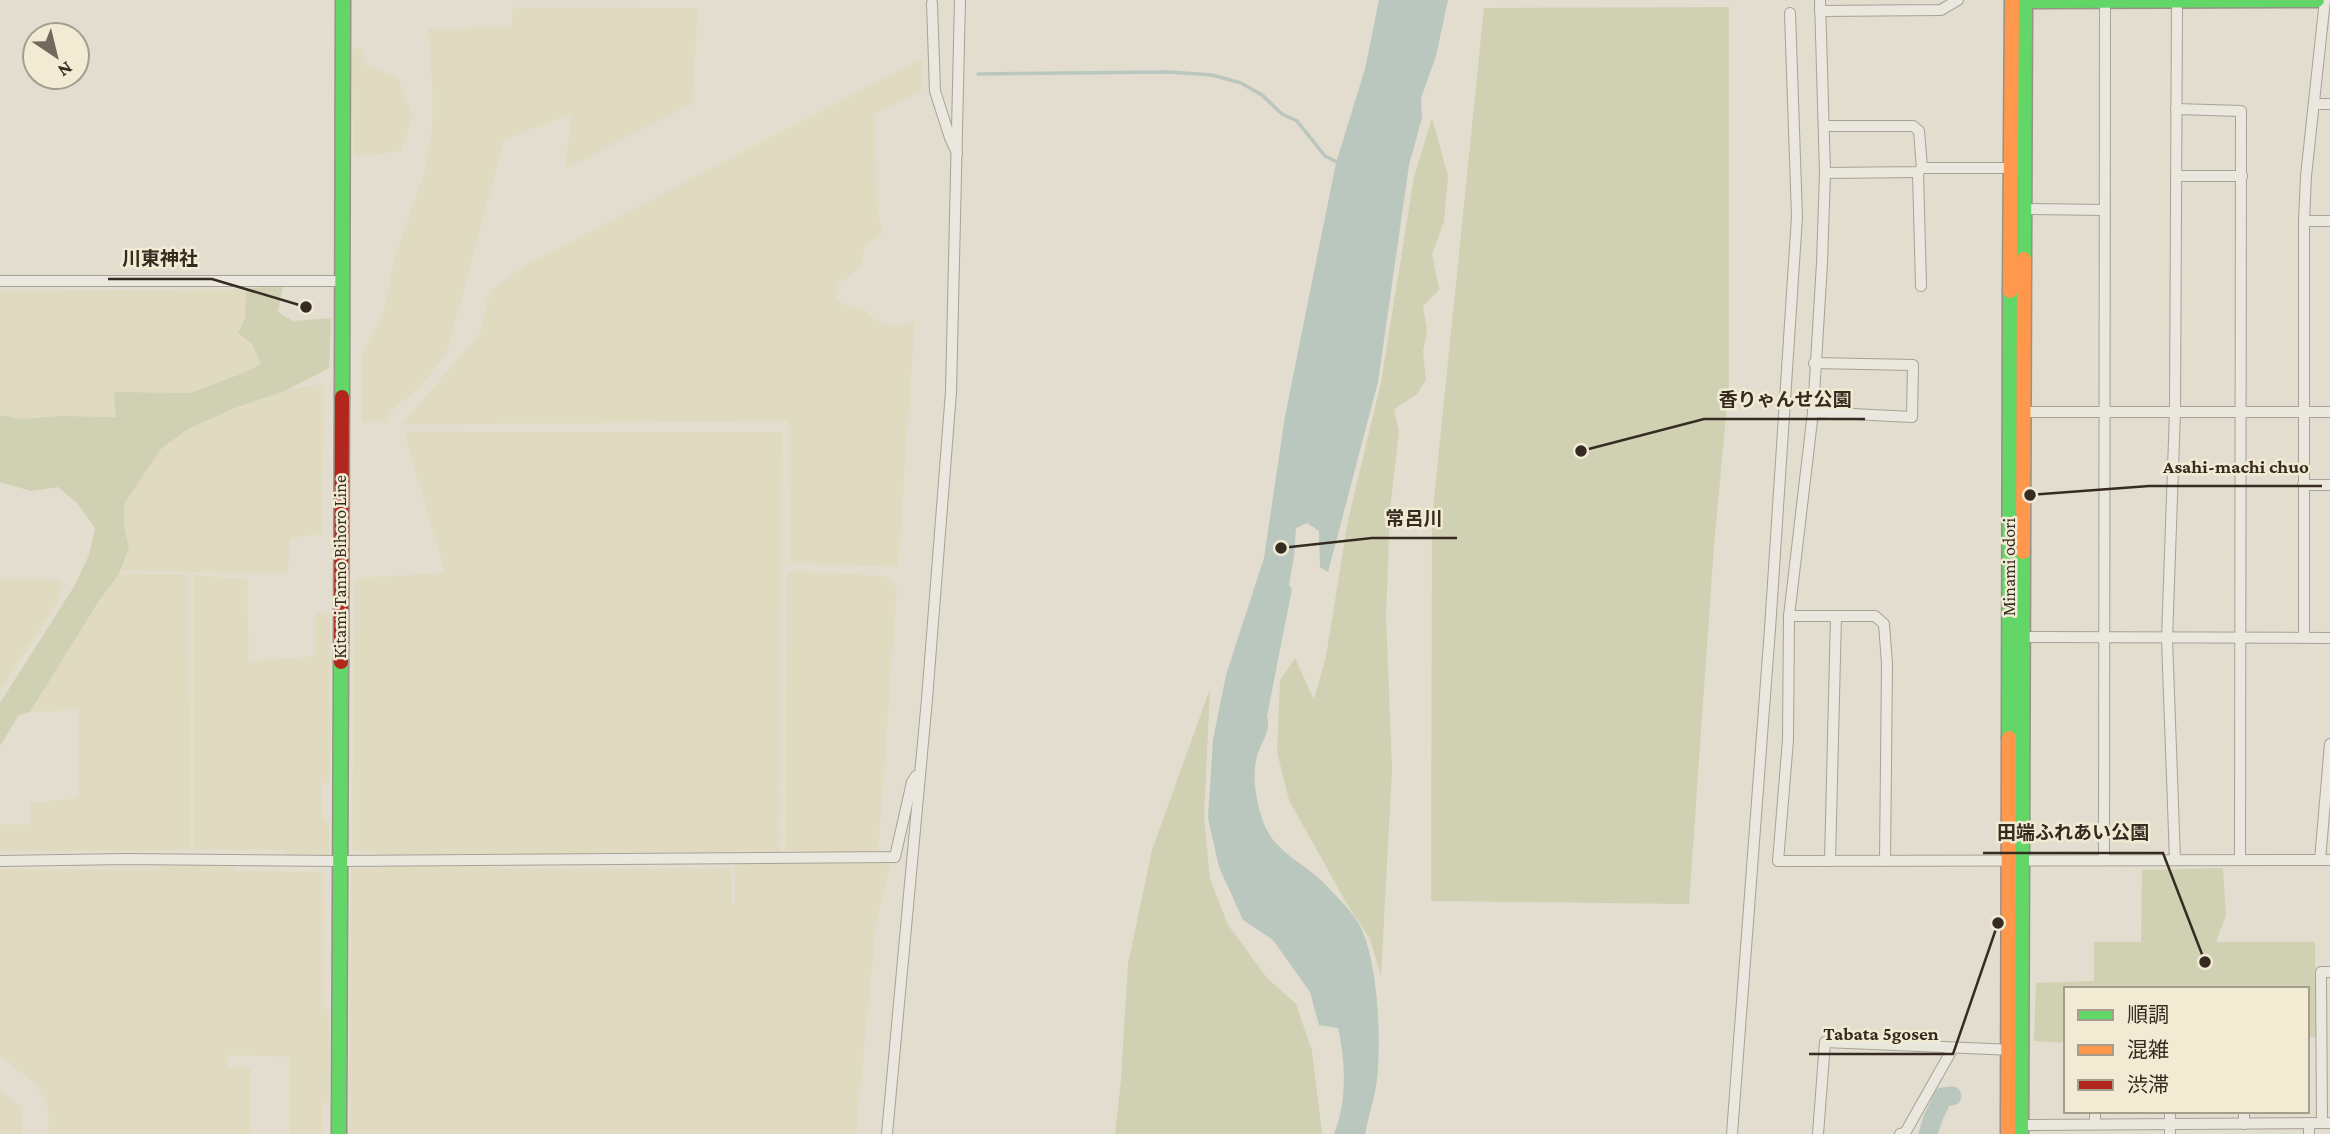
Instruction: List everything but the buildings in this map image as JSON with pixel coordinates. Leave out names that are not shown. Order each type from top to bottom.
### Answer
[{"type":"street","name":"Kitami Tanno Bihoro Line","points":[[339,1134],[342,0]]},
{"type":"street","points":[[887,1134],[951,392],[960,0]]},
{"type":"street","points":[[1958,0],[1941,10],[1820,5],[1825,173],[1822,263],[1813,412],[1789,616],[1788,740],[1778,861],[2325,860],[2330,744]]},
{"type":"street","points":[[2022,0],[2318,0]]},
{"type":"street","name":"Minami odori","points":[[2015,1130],[2017,168],[2022,0]]},
{"type":"street","points":[[2175,860],[2167,639],[2175,412],[2177,0]]},
{"type":"street","points":[[2304,638],[2304,221],[2306,176],[2325,0]]},
{"type":"street","points":[[2104,860],[2105,1]]},
{"type":"street","points":[[932,3],[935,91],[950,138],[958,153]]},
{"type":"street","points":[[1732,1134],[1770,629],[1797,217],[1790,13]]},
{"type":"street","points":[[2315,104],[2330,104]]},
{"type":"street","points":[[2176,109],[2241,111],[2241,859]]},
{"type":"street","points":[[1824,126],[1913,125],[1919,131],[1921,286]]},
{"type":"street","points":[[1825,173],[2017,168]]},
{"type":"street","name":"Minami odori","points":[[2017,168],[2023,209],[2024,412],[2017,637]]},
{"type":"street","points":[[2176,176],[2242,176]]},
{"type":"street","points":[[2023,209],[2104,211]]},
{"type":"street","points":[[2304,221],[2330,221]]},
{"type":"street","points":[[0,281],[341,281]]},
{"type":"street","points":[[1813,412],[1912,417],[1913,365],[1815,363]]},
{"type":"street","points":[[2024,412],[2330,412]]},
{"type":"street","points":[[2303,485],[2330,485]]},
{"type":"street","points":[[1789,616],[1875,616],[1884,624],[1887,664],[1885,861]]},
{"type":"street","points":[[1830,861],[1836,616]]},
{"type":"street","points":[[2017,637],[2330,638]]},
{"type":"street","points":[[0,861],[895,857],[912,782],[919,773]]},
{"type":"street","points":[[2015,1130],[2095,1124],[2170,1129],[2309,1128],[2326,1123],[2321,972],[2330,972]]},
{"type":"street","points":[[1818,1134],[1825,1042],[2015,1050]]},
{"type":"street","points":[[1900,1134],[1905,1133],[1953,1048]]},
{"type":"street","points":[[2095,1113],[2095,1124]]},
{"type":"shaded area","points":[[1379,0],[1448,0],[1436,56],[1421,98],[1422,118],[1409,165],[1378,382],[1328,572],[1320,567],[1319,531],[1307,523],[1296,528],[1289,585],[1292,589],[1267,716],[1268,728],[1257,755],[1255,769],[1259,809],[1269,834],[1283,850],[1324,883],[1352,913],[1366,940],[1371,959],[1379,1027],[1375,1093],[1365,1134],[1334,1134],[1341,1109],[1344,1082],[1338,1028],[1319,1025],[1310,992],[1273,940],[1243,920],[1219,867],[1208,818],[1213,740],[1226,675],[1264,558],[1285,416],[1336,163],[1365,69]]},
{"type":"shaded area","points":[[513,7],[698,8],[692,104],[565,169],[572,113],[504,140],[447,353],[419,388],[391,411],[385,423],[362,422],[363,353],[384,310],[395,256],[423,176],[431,137],[433,100],[428,29],[511,27]]},
{"type":"shaded area","points":[[363,48],[365,64],[398,77],[413,116],[401,151],[354,157],[351,49]]},
{"type":"shaded area","points":[[921,59],[921,91],[875,114],[877,207],[883,233],[865,244],[861,267],[838,284],[836,298],[847,307],[863,309],[880,323],[899,326],[915,321],[898,567],[790,563],[788,421],[401,425],[481,332],[486,302],[493,289],[524,266]]},
{"type":"shaded area","points":[[246,289],[245,318],[261,364],[190,393],[114,392],[117,417],[58,416],[22,419],[0,415],[0,291]]},
{"type":"shaded area","points":[[324,383],[322,534],[290,538],[288,573],[121,571],[129,548],[124,525],[124,504],[161,449],[188,429],[235,408],[285,391]]},
{"type":"shaded area","points":[[404,432],[781,432],[780,851],[405,856],[352,850],[355,578],[445,573]]},
{"type":"shaded area","points":[[787,571],[886,576],[897,587],[878,853],[785,851]]},
{"type":"shaded area","points":[[119,574],[188,574],[190,850],[0,852],[0,824],[30,825],[30,803],[79,798],[78,710],[30,712],[64,655]]},
{"type":"shaded area","points":[[193,575],[247,579],[249,661],[315,656],[316,613],[330,612],[331,754],[329,782],[322,784],[323,821],[329,821],[330,855],[286,856],[285,850],[194,850]]},
{"type":"shaded area","points":[[0,579],[62,580],[59,599],[0,691]]},
{"type":"shaded area","points":[[891,862],[876,926],[856,1134],[349,1134],[351,868],[460,865],[505,869],[731,868],[732,904],[735,904],[735,863]]},
{"type":"shaded area","points":[[159,866],[233,866],[234,871],[324,872],[324,1009],[330,1010],[329,1103],[323,1104],[323,1134],[290,1134],[290,1057],[228,1055],[227,1067],[251,1068],[251,1134],[48,1134],[49,1115],[45,1099],[36,1085],[0,1056],[0,869],[159,870]]},
{"type":"shaded area","points":[[0,1091],[21,1106],[22,1134],[0,1134]]},
{"type":"green space","points":[[1729,7],[1729,383],[1714,545],[1689,904],[1431,901],[1432,519],[1484,8]]},
{"type":"green space","points":[[1432,118],[1448,176],[1444,222],[1432,254],[1439,290],[1423,306],[1427,330],[1423,352],[1426,380],[1416,395],[1394,409],[1399,432],[1390,510],[1386,615],[1392,769],[1381,976],[1370,939],[1347,904],[1289,800],[1277,752],[1280,680],[1295,658],[1314,700],[1326,656],[1348,520],[1381,383],[1414,177]]},
{"type":"green space","points":[[283,285],[278,312],[293,321],[331,318],[329,368],[285,391],[235,408],[188,429],[161,449],[124,504],[124,525],[129,548],[119,574],[97,604],[30,712],[18,716],[0,746],[0,703],[75,585],[89,555],[95,528],[79,505],[58,487],[31,491],[0,482],[0,415],[22,419],[58,416],[116,417],[114,392],[190,393],[241,374],[261,364],[252,344],[238,333],[245,318],[246,289]]},
{"type":"green space","points":[[1210,689],[1204,817],[1210,879],[1228,925],[1267,978],[1296,1004],[1312,1051],[1322,1134],[1115,1134],[1128,964],[1152,850]]},
{"type":"green space","points":[[2223,868],[2226,915],[2216,942],[2315,942],[2316,1037],[2309,1037],[2309,987],[2064,987],[2064,1043],[2034,1041],[2036,983],[2094,981],[2094,942],[2141,942],[2142,870]]},
{"type":"waterway","points":[[978,74],[1169,72],[1212,75],[1241,83],[1262,95],[1282,114],[1297,121],[1325,156],[1339,163]]},
{"type":"waterway","points":[[1928,1134],[1943,1097],[1952,1096]]},
{"type":"traffic: fast","points":[[342,397],[343,0]]},
{"type":"traffic: fast","points":[[2024,259],[2025,0]]},
{"type":"traffic: fast","points":[[2025,1],[2317,0]]},
{"type":"traffic: fast","points":[[2009,738],[2010,291]]},
{"type":"traffic: fast","points":[[2021,1134],[2023,552]]},
{"type":"traffic: fast","points":[[339,1134],[341,662]]},
{"type":"traffic: slow","points":[[2010,291],[2012,0]]},
{"type":"traffic: slow","points":[[2023,552],[2024,259]]},
{"type":"traffic: slow","points":[[2008,1134],[2009,738]]},
{"type":"traffic: jam","points":[[341,662],[342,397]]},
{"type":"place","name":"川東神社","points":[[306,307]]},
{"type":"place","name":"香りゃんせ公園","points":[[1581,451]]},
{"type":"place","name":"Asahi-machi chuo","points":[[2030,495]]},
{"type":"place","name":"常呂川","points":[[1281,548]]},
{"type":"place","name":"Tabata 5gosen","points":[[1998,923]]},
{"type":"place","name":"田端ふれあい公園","points":[[2205,962]]}]
